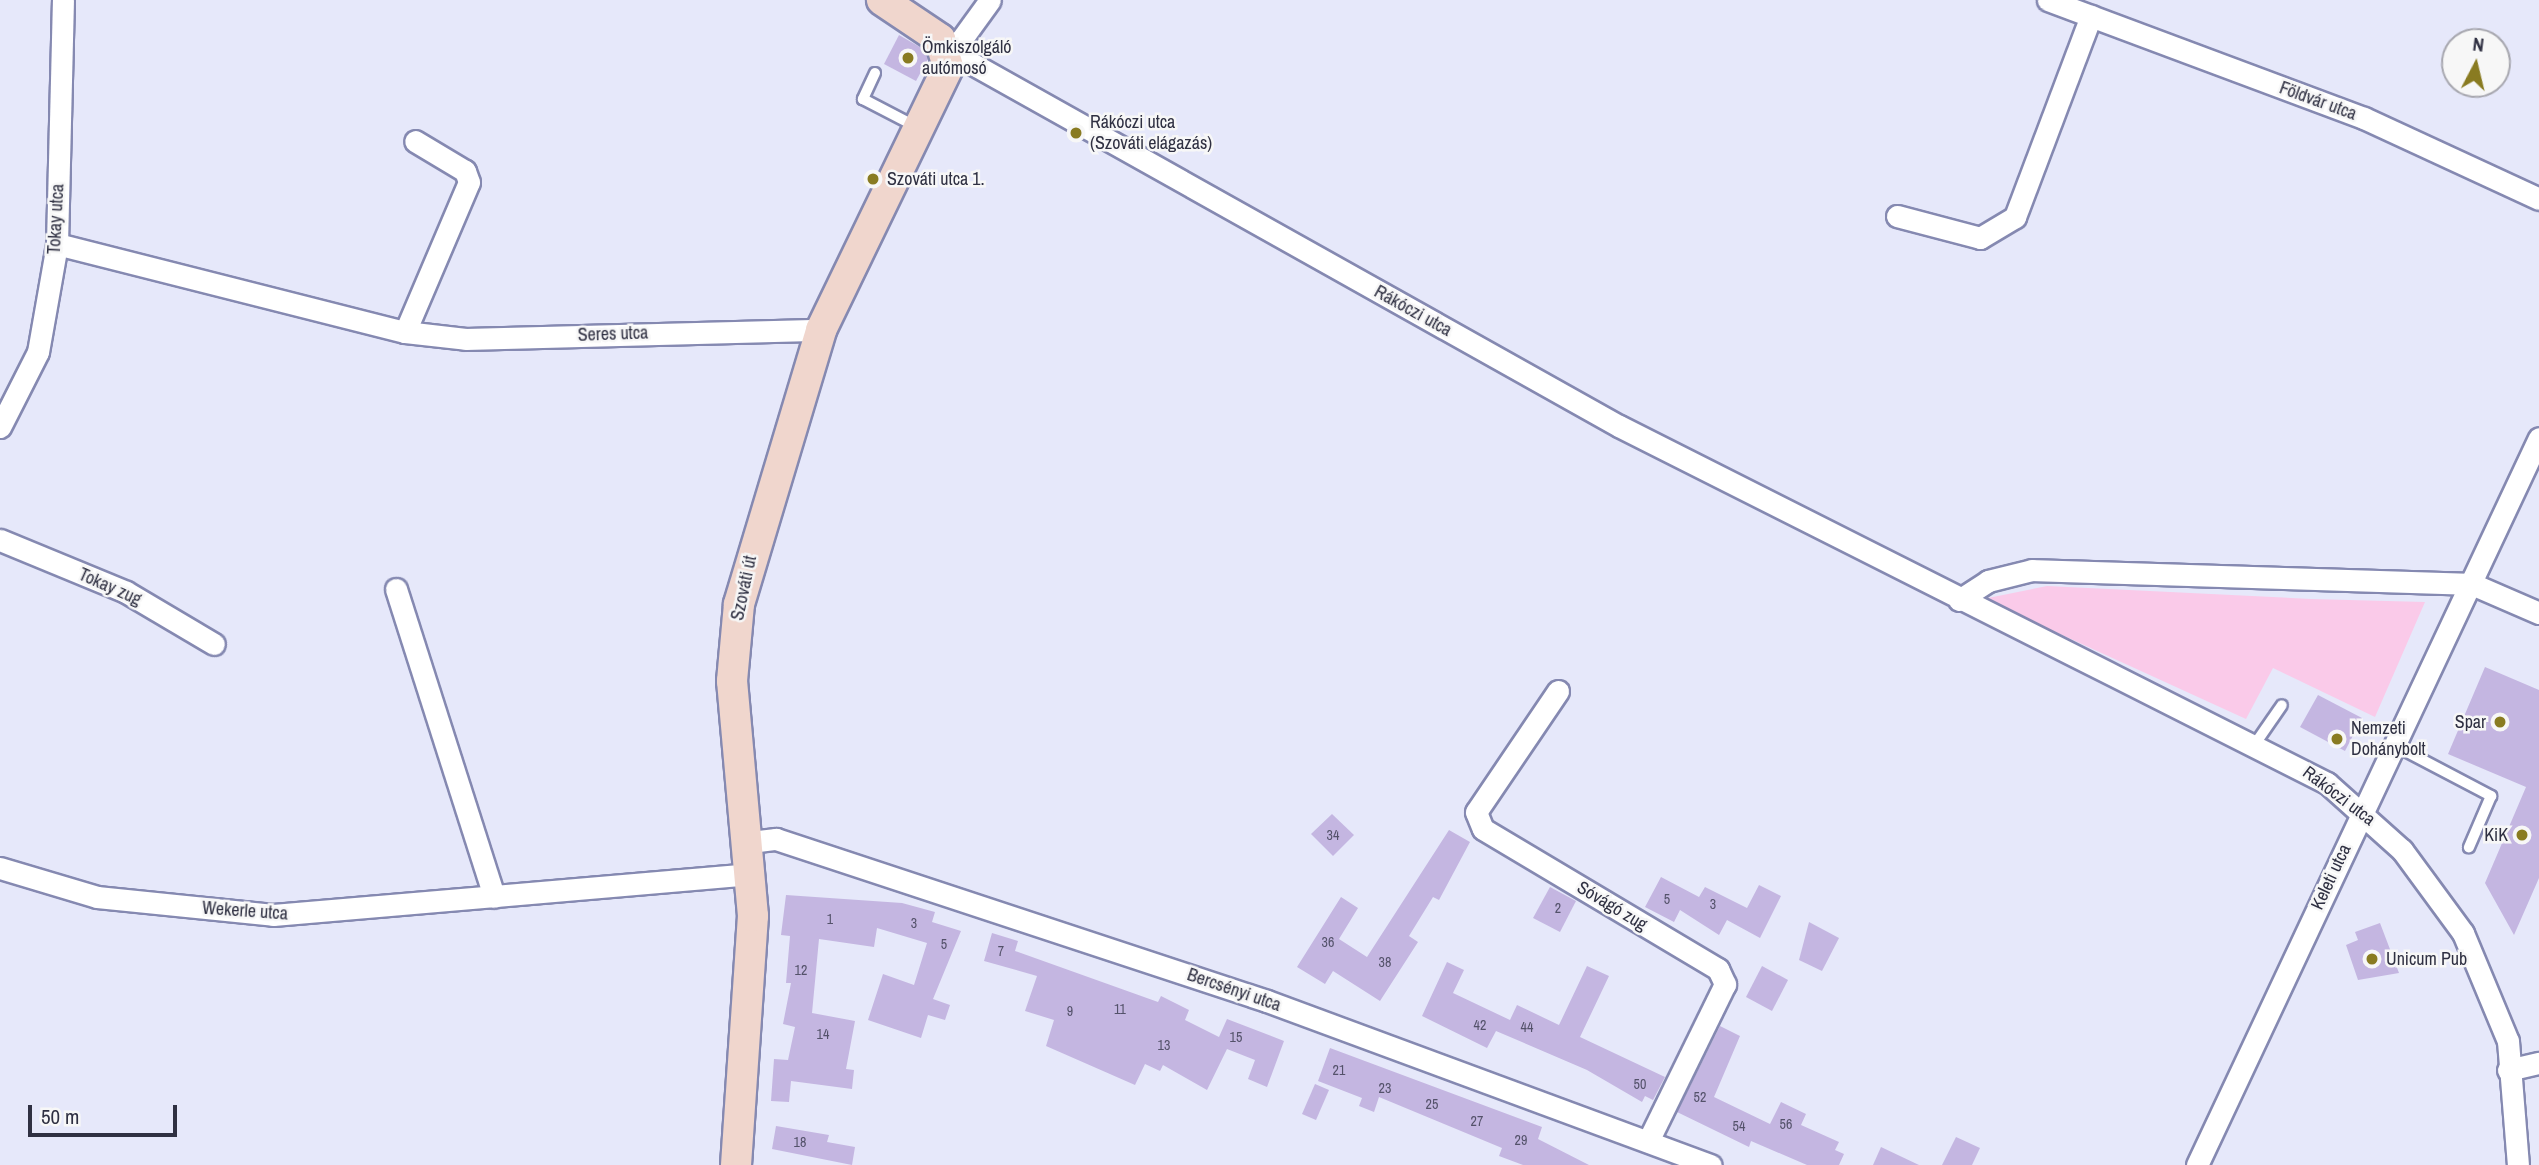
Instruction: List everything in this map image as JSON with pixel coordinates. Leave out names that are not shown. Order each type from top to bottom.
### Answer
[{"type":"main road","name":"Rákóczi utca","points":[[882,0],[946,49]]},
{"type":"main road","name":"Szováti út","points":[[736,1165],[751,874],[733,639],[763,508],[821,330],[948,67],[946,49]]},
{"type":"street","name":"Tokay utca","points":[[0,427],[38,352],[57,244],[63,0]]},
{"type":"street","points":[[946,49],[961,40],[990,0]]},
{"type":"street","name":"Földvár utca","points":[[2048,0],[2364,118],[2539,199]]},
{"type":"street","points":[[1897,216],[1980,238],[2015,217],[2091,16]]},
{"type":"street","name":"Rákóczi utca","points":[[946,49],[1619,426],[1959,600],[2255,744],[2362,809],[2420,870],[2463,933],[2508,1041],[2508,1070],[2518,1165]]},
{"type":"street","points":[[405,332],[469,182],[465,171],[415,141]]},
{"type":"street","name":"Seres utca","points":[[57,244],[405,332],[466,339],[821,330]]},
{"type":"street","name":"Keleti utca","points":[[2197,1165],[2362,809],[2472,584],[2539,438]]},
{"type":"street","name":"Tokay zug","points":[[0,540],[126,592],[214,644]]},
{"type":"street","points":[[1959,600],[1988,581],[2032,570],[2472,584],[2539,613]]},
{"type":"street","points":[[396,589],[494,897]]},
{"type":"street","name":"Sóvágó zug","points":[[1558,691],[1476,813],[1483,829],[1718,969],[1725,984],[1648,1141]]},
{"type":"street","name":"Bercsényi utca","points":[[750,842],[776,839],[1026,920],[1711,1165]]},
{"type":"street","name":"Wekerle utca","points":[[0,868],[97,897],[240,914],[342,912],[751,874]]},
{"type":"street","points":[[2508,1070],[2539,1063]]},
{"type":"lane","points":[[875,73],[863,99],[917,127]]},
{"type":"lane","points":[[2255,744],[2281,705]]},
{"type":"lane","points":[[2394,745],[2491,796],[2469,847]]},
{"type":"shaded area","points":[[2047,586],[2425,602],[2375,717],[2273,668],[2246,719],[1983,599]]},
{"type":"building","name":"Ömkiszolgáló autómosó","points":[[899,35],[925,50],[928,59],[916,81],[884,64]]},
{"type":"building","name":"Spar","points":[[2485,667],[2539,690],[2539,878],[2514,935],[2485,883],[2526,787],[2448,754]]},
{"type":"building","points":[[2318,695],[2362,718],[2345,751],[2300,727]]},
{"type":"building","points":[[1332,814],[1354,835],[1333,856],[1311,834]]},
{"type":"building","points":[[1449,830],[1470,842],[1439,900],[1433,897],[1409,936],[1418,942],[1380,1001],[1333,971],[1325,984],[1297,967],[1341,897],[1358,908],[1339,939],[1367,957]]},
{"type":"building","points":[[1661,877],[1699,897],[1705,887],[1747,908],[1759,885],[1781,896],[1760,938],[1727,920],[1719,935],[1680,910],[1674,922],[1645,907]]},
{"type":"building","points":[[1550,887],[1576,901],[1560,932],[1533,918]]},
{"type":"building","points":[[786,895],[902,903],[935,912],[932,922],[961,931],[933,999],[950,1005],[945,1020],[928,1015],[921,1038],[868,1020],[883,974],[914,985],[927,943],[877,928],[874,947],[819,939],[812,1013],[855,1021],[846,1069],[854,1070],[852,1089],[791,1081],[789,1102],[771,1101],[774,1059],[788,1060],[795,1027],[783,1024],[791,983],[786,983],[790,936],[781,935]]},
{"type":"building","points":[[1809,922],[1839,938],[1822,971],[1799,960]]},
{"type":"building","name":"Unicum Pub","points":[[2380,923],[2399,973],[2358,980],[2346,945],[2358,940],[2355,932]]},
{"type":"building","points":[[992,933],[1018,941],[1015,951],[1158,1002],[1161,996],[1189,1010],[1185,1020],[1219,1037],[1227,1019],[1284,1041],[1267,1087],[1248,1079],[1255,1060],[1227,1049],[1207,1090],[1163,1065],[1160,1071],[1145,1064],[1135,1085],[1046,1046],[1054,1020],[1025,1011],[1037,976],[984,961]]},
{"type":"building","points":[[1447,962],[1464,970],[1453,993],[1510,1020],[1517,1005],[1559,1025],[1587,966],[1609,976],[1580,1037],[1665,1077],[1653,1100],[1645,1096],[1642,1102],[1587,1070],[1496,1031],[1487,1048],[1422,1016]]},
{"type":"building","points":[[1762,966],[1788,980],[1772,1011],[1746,997]]},
{"type":"building","points":[[1720,1026],[1740,1036],[1714,1097],[1770,1124],[1781,1102],[1806,1114],[1801,1125],[1839,1142],[1835,1150],[1844,1154],[1839,1165],[1807,1165],[1751,1141],[1749,1147],[1677,1112]]},
{"type":"building","points":[[1330,1048],[1542,1127],[1538,1139],[1589,1165],[1523,1165],[1499,1156],[1502,1148],[1379,1097],[1374,1112],[1359,1106],[1362,1098],[1318,1081]]},
{"type":"building","points":[[1315,1084],[1329,1090],[1316,1120],[1302,1114]]},
{"type":"building","points":[[776,1126],[829,1135],[827,1142],[855,1147],[852,1165],[772,1149]]},
{"type":"building","points":[[1956,1137],[1980,1148],[1972,1165],[1942,1165]]},
{"type":"building","points":[[1881,1147],[1919,1165],[1873,1165]]},
{"type":"place","name":"Ömkiszolgáló autómosó","points":[[908,58]]},
{"type":"place","name":"Rákóczi utca (Szováti elágazás)","points":[[1076,133]]},
{"type":"place","name":"Szováti utca 1.","points":[[873,179]]},
{"type":"place","name":"Spar","points":[[2500,722]]},
{"type":"place","name":"Nemzeti Dohánybolt","points":[[2337,739]]},
{"type":"place","name":"KiK","points":[[2522,835]]},
{"type":"place","name":"Unicum Pub","points":[[2372,959]]}]
